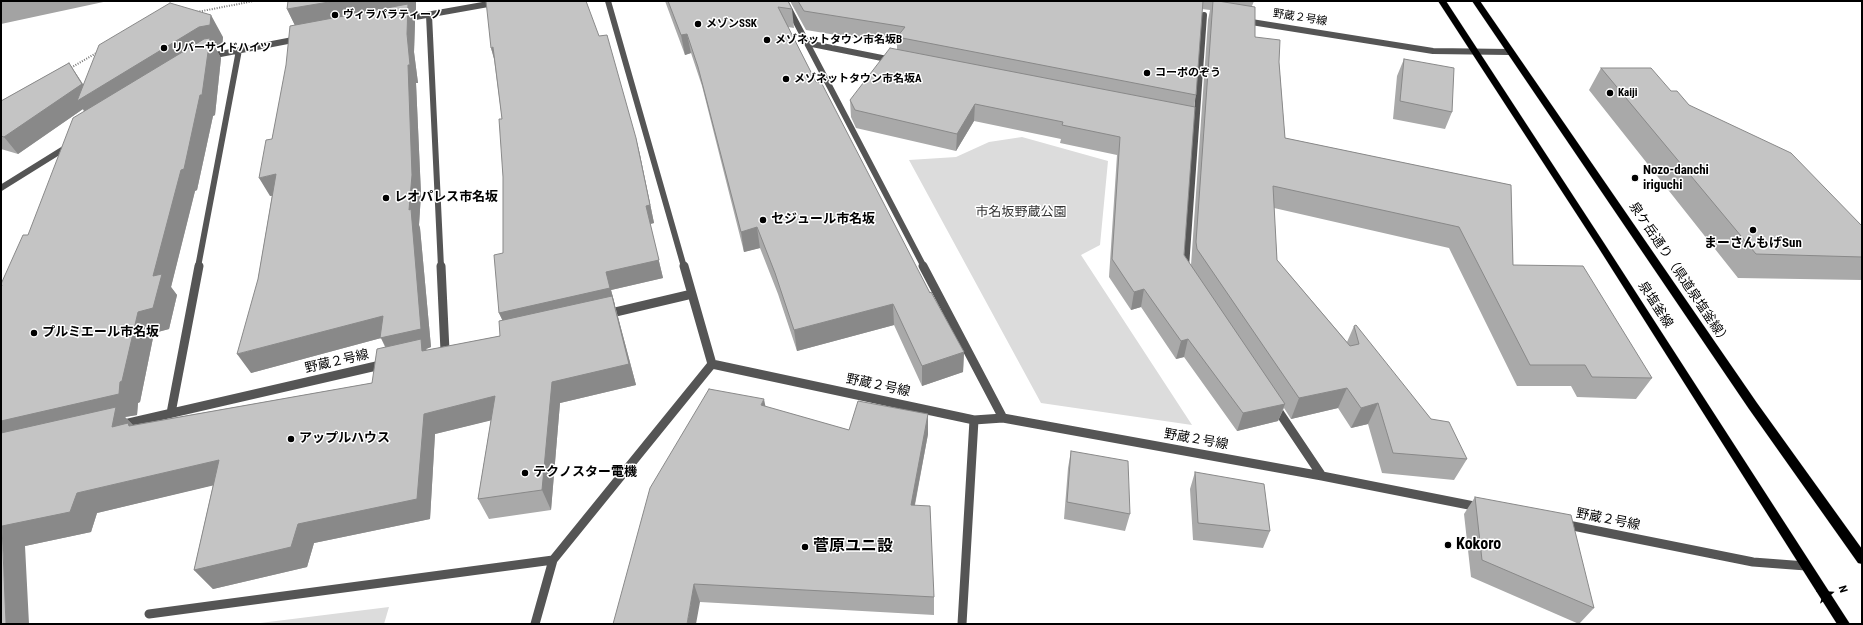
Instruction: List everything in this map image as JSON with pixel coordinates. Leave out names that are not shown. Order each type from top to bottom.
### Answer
[{"type":"main road","name":"泉塩釜線","points":[[1442,1],[1601,245],[1844,624]]},
{"type":"main road","name":"泉ケ岳通り（県道泉塩釜線）","points":[[1476,1],[1509,52],[1559,120],[1753,406],[1862,559]]},
{"type":"street","points":[[399,20],[505,1]]},
{"type":"street","points":[[535,624],[553,560],[712,364],[608,1]]},
{"type":"street","points":[[785,1],[1003,418]]},
{"type":"street","points":[[429,15],[445,351]]},
{"type":"street","points":[[1190,278],[1186,272],[1193,120],[1204,15]]},
{"type":"street","name":"野蔵２号線","points":[[1236,20],[1433,51],[1509,52]]},
{"type":"street","points":[[207,58],[214,54],[307,37]]},
{"type":"street","points":[[807,43],[900,62]]},
{"type":"street","points":[[171,413],[238,50]]},
{"type":"street","points":[[1,188],[74,142]]},
{"type":"street","points":[[599,316],[692,294]]},
{"type":"street","name":"野蔵２号線","points":[[109,427],[391,363]]},
{"type":"street","name":"野蔵２号線","points":[[712,364],[974,420],[1003,418],[1322,476],[1487,509]]},
{"type":"street","points":[[1270,397],[1322,476]]},
{"type":"street","points":[[962,624],[974,420]]},
{"type":"street","name":"野蔵２号線","points":[[1557,523],[1753,562],[1806,566]]},
{"type":"street","points":[[149,614],[553,560]]},
{"type":"path","points":[[195,13],[254,1]]},
{"type":"path","points":[[67,70],[100,51]]},
{"type":"green space","name":"市名坂野蔵公園","points":[[1022,137],[1108,161],[1100,245],[1081,255],[1192,425],[1041,403],[909,160],[956,157],[989,142]]},
{"type":"green space","points":[[389,607],[384,624],[252,624]]},
{"type":"shaded area","points":[[1,1],[108,1],[1,24]]},
{"type":"building","points":[[288,1],[335,1],[287,9]]},
{"type":"building","points":[[486,1],[586,1],[599,36],[607,35],[636,138],[650,205],[646,206],[659,260],[606,272],[610,288],[499,313],[494,255],[503,253],[503,177],[499,119],[502,119],[493,47],[491,48]]},
{"type":"building","points":[[668,1],[788,1],[792,9],[778,7],[816,82],[821,82],[930,293],[931,292],[964,352],[922,366],[893,304],[794,330],[775,273],[757,227],[741,232],[698,67],[687,34],[681,35]]},
{"type":"building","points":[[798,1],[1203,1],[1196,95],[897,37],[905,27],[804,11]]},
{"type":"building","points":[[1213,1],[1255,7],[1255,37],[1280,40],[1279,62],[1285,138],[1511,185],[1513,265],[1583,266],[1652,378],[1592,377],[1585,365],[1530,365],[1459,227],[1273,186],[1277,260],[1350,346],[1359,344],[1354,326],[1356,325],[1431,419],[1449,422],[1467,459],[1393,453],[1378,403],[1361,408],[1347,388],[1299,398],[1197,249],[1196,242]]},
{"type":"building","points":[[170,3],[211,15],[210,25],[199,27],[77,101],[99,45]]},
{"type":"building","points":[[408,4],[407,34],[410,65],[408,65],[412,175],[409,210],[411,209],[421,329],[380,338],[383,316],[237,354],[258,279],[276,174],[259,178],[266,140],[272,139],[286,65],[290,26]]},
{"type":"building","points":[[210,38],[202,95],[200,95],[184,169],[181,170],[153,276],[162,274],[153,308],[138,312],[122,381],[120,382],[119,394],[1,421],[1,284],[23,235],[28,235],[73,118],[204,39]]},
{"type":"building","points":[[890,48],[1195,107],[1184,255],[1285,404],[1243,413],[1188,339],[1181,341],[1144,289],[1134,292],[1112,259],[1120,137],[1062,125],[1063,122],[975,104],[957,134],[855,110],[850,100]]},
{"type":"building","points":[[1404,59],[1454,68],[1452,112],[1400,101]]},
{"type":"building","points":[[69,63],[82,84],[4,137],[1,136],[1,101]]},
{"type":"building","points":[[1601,68],[1651,68],[1671,91],[1677,91],[1689,105],[1791,153],[1862,226],[1862,257],[1756,254]]},
{"type":"building","points":[[612,296],[629,364],[552,382],[542,490],[478,499],[495,396],[424,414],[417,499],[298,524],[291,547],[194,570],[219,460],[77,493],[70,512],[2,526],[6,624],[1,624],[1,433],[116,407],[112,427],[128,423],[129,426],[372,383],[377,349],[421,339],[422,351],[500,336],[499,321]]},
{"type":"building","points":[[709,389],[764,399],[761,405],[849,430],[858,401],[928,414],[911,505],[930,506],[934,597],[694,584],[687,624],[613,624],[650,488]]},
{"type":"building","points":[[1071,451],[1128,461],[1130,514],[1067,502]]},
{"type":"building","points":[[1195,472],[1264,484],[1270,531],[1198,523]]},
{"type":"building","points":[[1475,497],[1571,515],[1594,608],[1482,560]]},
{"type":"place","name":"ヴィラパラティーノ","points":[[335,15]]},
{"type":"place","name":"メゾンSSK","points":[[698,24]]},
{"type":"place","name":"メゾネットタウン市名坂B","points":[[767,40]]},
{"type":"place","name":"リバーサイドハイツ","points":[[164,48]]},
{"type":"place","name":"コーポのぞう","points":[[1147,73]]},
{"type":"place","name":"メゾネットタウン市名坂A","points":[[786,79]]},
{"type":"place","name":"Kaiji","points":[[1610,93]]},
{"type":"place","name":"Nozo-danchi iriguchi","points":[[1635,178]]},
{"type":"place","name":"レオパレス市名坂","points":[[386,198]]},
{"type":"place","name":"セジュール市名坂","points":[[763,220]]},
{"type":"place","name":"まーさんもげSun","points":[[1753,230]]},
{"type":"place","name":"プルミエール市名坂","points":[[34,333]]},
{"type":"place","name":"アップルハウス","points":[[291,439]]},
{"type":"place","name":"テクノスター電機","points":[[525,473]]},
{"type":"place","name":"Kokoro","points":[[1448,545]]},
{"type":"place","name":"菅原ユニ設","points":[[805,547]]}]
